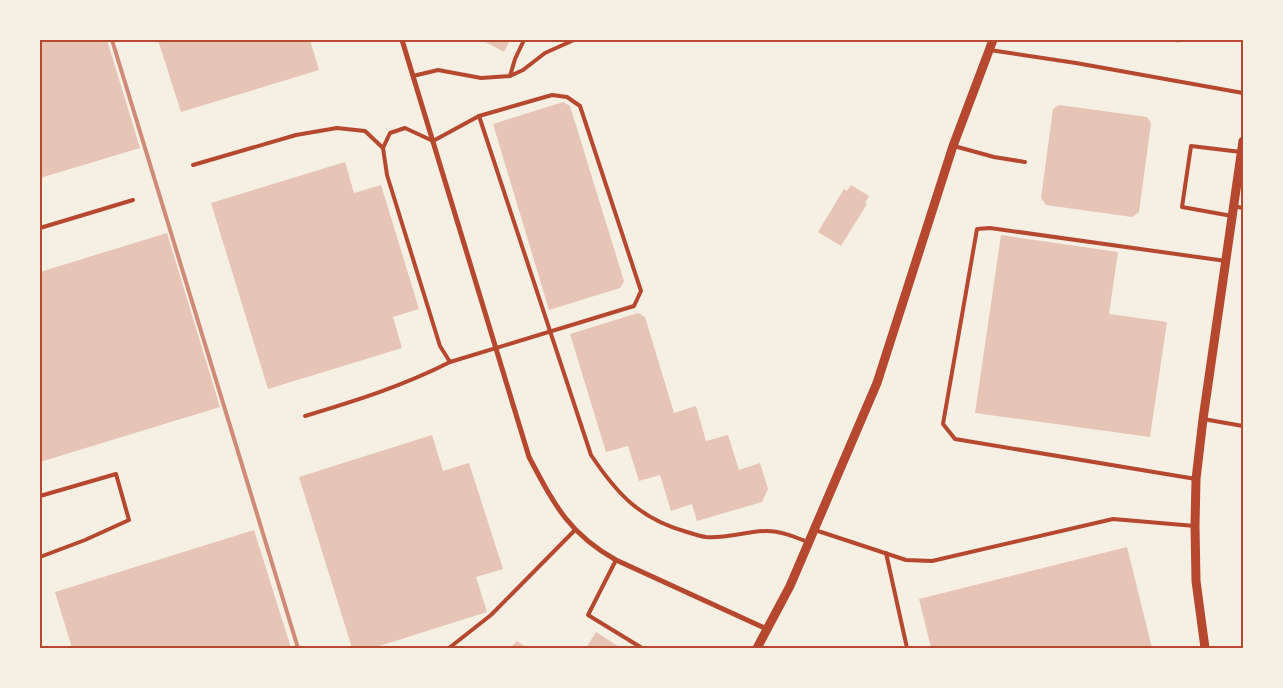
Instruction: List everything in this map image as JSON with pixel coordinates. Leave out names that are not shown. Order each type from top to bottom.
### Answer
[{"type":"street","points":[[402,40],[530,457],[552,501],[575,530],[597,549],[616,560],[768,629]]},
{"type":"street","points":[[757,648],[790,586],[810,542],[877,383],[953,146],[994,40]]},
{"type":"street","points":[[1205,648],[1196,581],[1196,479],[1226,261],[1236,210],[1243,140]]},
{"type":"lane","points":[[510,76],[514,59],[524,40]]},
{"type":"lane","points":[[413,76],[438,70],[481,78],[510,76],[523,70],[545,54],[574,40]]},
{"type":"lane","points":[[990,50],[1094,66],[1243,93]]},
{"type":"lane","points":[[306,416],[379,394],[420,378],[450,362],[634,306],[641,291],[580,106],[567,97],[552,95],[479,116],[433,142],[405,128],[390,133],[383,148],[387,175],[406,239],[440,346],[450,362]]},
{"type":"lane","points":[[479,116],[591,455],[609,482],[635,508],[668,527],[705,537],[767,531],[789,535],[810,542]]},
{"type":"lane","points":[[193,165],[296,136],[337,128],[365,131],[383,148]]},
{"type":"lane","points":[[953,146],[994,157],[1025,162]]},
{"type":"lane","points":[[1236,210],[1182,207],[1191,146],[1242,158]]},
{"type":"lane","points":[[40,228],[133,200]]},
{"type":"lane","points":[[1196,479],[955,439],[944,424],[977,229],[990,228],[1226,261]]},
{"type":"lane","points":[[1203,419],[1243,426]]},
{"type":"lane","points":[[40,496],[116,474],[129,520],[85,540],[40,557]]},
{"type":"lane","points":[[815,530],[906,560],[932,561],[1113,519],[1195,526]]},
{"type":"lane","points":[[449,648],[491,615],[575,530]]},
{"type":"lane","points":[[886,553],[907,648]]},
{"type":"lane","points":[[616,560],[588,615],[642,648]]},
{"type":"building","points":[[40,40],[107,40],[140,148],[40,178]]},
{"type":"building","points":[[158,40],[310,40],[319,70],[181,112]]},
{"type":"building","points":[[482,40],[510,40],[504,52]]},
{"type":"building","points":[[1165,40],[1179,40],[1179,43]]},
{"type":"building","points":[[563,102],[570,106],[624,281],[620,288],[549,310],[493,124]]},
{"type":"building","points":[[1059,105],[1147,117],[1151,123],[1139,212],[1132,217],[1046,205],[1041,198],[1053,109]]},
{"type":"building","points":[[345,162],[354,193],[381,185],[419,309],[393,317],[402,348],[268,389],[211,203]]},
{"type":"building","points":[[851,185],[869,196],[865,203],[867,204],[841,246],[818,232],[844,189],[847,191]]},
{"type":"building","points":[[167,233],[220,407],[40,462],[40,272]]},
{"type":"building","points":[[1001,235],[1118,252],[1109,314],[1167,322],[1150,437],[975,413]]},
{"type":"building","points":[[638,313],[645,317],[674,413],[696,406],[706,441],[728,435],[739,470],[760,463],[768,489],[762,502],[697,521],[692,504],[671,511],[660,475],[639,481],[628,446],[606,452],[570,334]]},
{"type":"building","points":[[432,435],[443,471],[469,463],[503,569],[476,577],[487,612],[373,648],[352,648],[299,477]]},
{"type":"building","points":[[254,530],[291,648],[72,648],[55,592]]},
{"type":"building","points":[[1127,547],[1152,648],[931,648],[919,599]]},
{"type":"building","points":[[596,632],[621,648],[586,648]]},
{"type":"building","points":[[517,641],[527,648],[510,648]]},
{"type":"railway","points":[[112,40],[298,648]]}]
